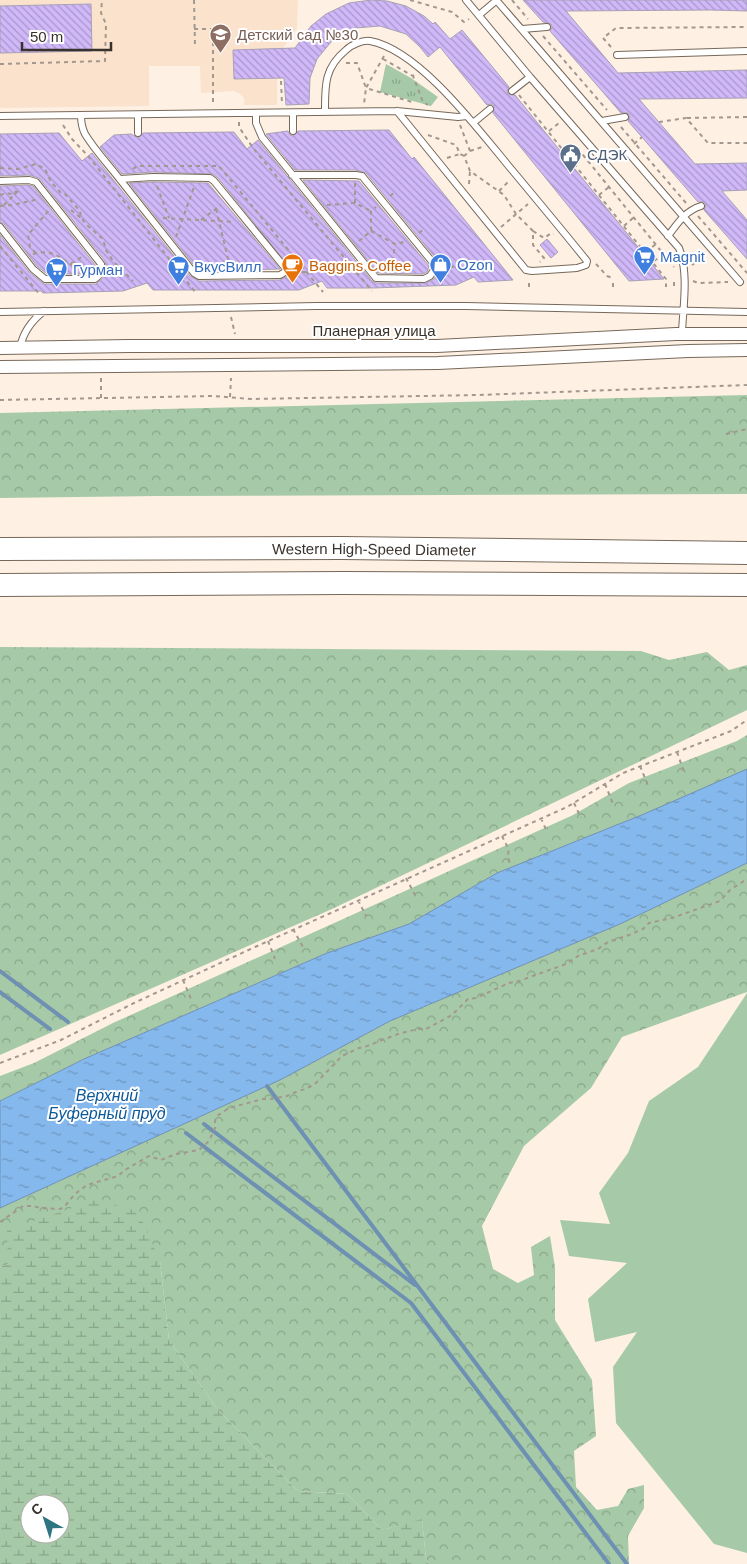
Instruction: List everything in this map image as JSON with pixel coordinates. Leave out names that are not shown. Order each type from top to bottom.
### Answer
[{"type":"highway","name":"Western High-Speed Diameter","points":[[0,550],[342,548],[747,553]]},
{"type":"highway","points":[[0,585],[342,583],[747,585]]},
{"type":"street","name":"Планерная улица","points":[[0,348],[437,346],[682,334],[747,334]]},
{"type":"street","points":[[0,367],[438,363],[747,350]]},
{"type":"lane","points":[[466,0],[530,77],[679,248],[683,258],[684,279],[682,334]]},
{"type":"lane","points":[[479,15],[497,0],[684,216],[738,282]]},
{"type":"lane","points":[[522,29],[547,27]]},
{"type":"lane","points":[[325,112],[325,89],[328,73],[338,56],[351,46],[368,41],[389,48],[432,79],[468,116],[587,261],[586,265],[583,267],[528,271],[397,111]]},
{"type":"lane","points":[[617,54],[747,51]]},
{"type":"lane","points":[[513,90],[530,77]]},
{"type":"lane","points":[[473,123],[490,109]]},
{"type":"lane","points":[[0,116],[397,111],[443,116],[468,116]]},
{"type":"lane","points":[[256,113],[255,119],[258,129],[292,175],[316,206],[376,278],[424,279],[430,276],[434,270],[434,264],[362,176],[356,174],[292,175]]},
{"type":"lane","points":[[293,113],[293,131]]},
{"type":"lane","points":[[81,115],[85,134],[150,218],[194,273],[199,276],[233,276],[280,275],[285,272],[286,269],[214,181],[204,177],[120,179]]},
{"type":"lane","points":[[138,115],[138,134]]},
{"type":"lane","points":[[602,121],[625,117]]},
{"type":"lane","points":[[0,181],[29,180],[36,182],[103,269],[100,275],[94,279],[45,279],[33,269],[0,227]]},
{"type":"lane","points":[[668,236],[684,216],[692,209],[701,206]]},
{"type":"lane","points":[[0,312],[230,307],[466,306],[747,312]]},
{"type":"lane","points":[[20,348],[26,330],[37,316],[44,311]]},
{"type":"path","points":[[0,64],[105,61],[106,24],[101,13],[102,0]]},
{"type":"path","points":[[194,0],[194,46]]},
{"type":"path","points":[[410,0],[452,12],[464,22],[470,19]]},
{"type":"path","points":[[512,0],[747,273]]},
{"type":"path","points":[[194,29],[213,29],[214,92]]},
{"type":"path","points":[[363,112],[366,88],[389,48]]},
{"type":"path","points":[[383,59],[413,76],[423,102],[436,109],[443,116]]},
{"type":"path","points":[[334,63],[357,64],[366,88],[436,109]]},
{"type":"path","points":[[413,76],[420,70]]},
{"type":"path","points":[[280,81],[282,105]]},
{"type":"path","points":[[513,90],[653,262],[666,279],[666,287]]},
{"type":"path","points":[[519,96],[525,93]]},
{"type":"path","points":[[458,117],[470,151]]},
{"type":"path","points":[[659,122],[686,118],[747,117]]},
{"type":"path","points":[[686,118],[708,144],[747,143]]},
{"type":"path","points":[[239,119],[239,127],[254,148],[372,291]]},
{"type":"path","points":[[62,123],[63,128],[196,293]]},
{"type":"path","points":[[548,132],[559,123],[564,129]]},
{"type":"path","points":[[411,129],[456,145],[460,154],[464,156],[470,171],[504,195],[516,214],[532,231],[544,238],[550,234],[565,235]]},
{"type":"path","points":[[627,150],[642,137]]},
{"type":"path","points":[[464,156],[470,151],[491,144]]},
{"type":"path","points":[[579,146],[579,150],[675,268]]},
{"type":"path","points":[[570,158],[579,150]]},
{"type":"path","points":[[437,160],[460,154]]},
{"type":"path","points":[[0,168],[18,169],[33,164],[43,168],[56,188],[71,200],[80,211],[81,218]]},
{"type":"path","points":[[153,166],[153,178],[170,218]]},
{"type":"path","points":[[173,246],[201,166]]},
{"type":"path","points":[[499,191],[515,174]]},
{"type":"path","points":[[598,195],[609,187]]},
{"type":"path","points":[[201,220],[239,191]]},
{"type":"path","points":[[371,211],[396,191]]},
{"type":"path","points":[[0,195],[7,193],[15,195]]},
{"type":"path","points":[[0,206],[43,198],[65,206],[103,239],[108,255],[133,281]]},
{"type":"path","points":[[495,232],[535,198]]},
{"type":"path","points":[[36,253],[30,247],[28,235],[52,202]]},
{"type":"path","points":[[316,206],[355,203],[371,211]]},
{"type":"path","points":[[216,209],[233,276]]},
{"type":"path","points":[[351,248],[371,231],[371,211]]},
{"type":"path","points":[[150,218],[265,223]]},
{"type":"path","points":[[624,226],[633,218]]},
{"type":"path","points":[[692,226],[700,219]]},
{"type":"path","points":[[371,231],[395,244],[409,241],[425,228]]},
{"type":"path","points":[[528,271],[544,258],[533,245],[532,231]]},
{"type":"path","points":[[391,279],[395,244]]},
{"type":"path","points":[[645,252],[656,244]]},
{"type":"path","points":[[0,246],[40,295]]},
{"type":"path","points":[[24,258],[36,253],[56,255],[79,268],[103,269]]},
{"type":"path","points":[[653,262],[664,254]]},
{"type":"path","points":[[692,259],[692,265]]},
{"type":"path","points":[[587,261],[598,265],[607,276],[613,278]]},
{"type":"path","points":[[448,266],[459,268]]},
{"type":"path","points":[[116,270],[124,271]]},
{"type":"path","points":[[285,272],[307,272]]},
{"type":"path","points":[[674,286],[675,277]]},
{"type":"path","points":[[684,279],[698,283],[738,282]]},
{"type":"path","points":[[316,283],[324,292]]},
{"type":"path","points":[[613,283],[614,288]]},
{"type":"path","points":[[230,307],[236,346]]},
{"type":"path","points":[[101,365],[101,399]]},
{"type":"path","points":[[0,400],[213,396],[251,399],[478,395],[747,385]]},
{"type":"path","points":[[726,434],[747,429]]},
{"type":"path","points":[[0,1063],[61,1040],[182,980],[574,803],[623,773],[731,731],[747,720]]},
{"type":"path","points":[[677,752],[684,772]]},
{"type":"path","points":[[640,766],[648,788]]},
{"type":"path","points":[[605,784],[613,804]]},
{"type":"path","points":[[574,803],[581,818]]},
{"type":"path","points":[[541,818],[547,832]]},
{"type":"path","points":[[502,836],[508,848],[509,864]]},
{"type":"path","points":[[406,878],[415,895]]},
{"type":"path","points":[[0,1222],[23,1206],[60,1209],[80,1189],[87,1185],[118,1176],[149,1156],[161,1160],[176,1154],[199,1150],[209,1141],[216,1128],[215,1121],[217,1116],[229,1108],[263,1099],[272,1100],[306,1089],[316,1083],[342,1056],[398,1034],[426,1029],[452,1014],[468,999],[476,998],[509,983],[566,964],[578,956],[598,949],[608,942],[643,929],[649,923],[672,918],[720,901],[730,890],[747,878]]},
{"type":"path","points":[[358,900],[366,916]]},
{"type":"path","points":[[293,929],[303,947]]},
{"type":"path","points":[[268,941],[275,959]]},
{"type":"path","points":[[182,980],[191,999]]},
{"type":"shaded area","points":[[0,0],[298,0],[297,28],[283,48],[295,48],[290,57],[285,78],[277,79],[277,105],[244,105],[244,98],[234,91],[201,93],[200,66],[149,66],[149,106],[0,108]]},
{"type":"green space","points":[[386,64],[411,78],[438,97],[431,106],[380,92]]},
{"type":"green space","points":[[747,395],[747,494],[0,498],[0,413]]},
{"type":"green space","points":[[0,647],[641,651],[669,660],[707,652],[729,670],[747,665],[747,710],[332,909],[0,1055]]},
{"type":"green space","points":[[747,735],[747,769],[743,772],[497,873],[409,924],[327,953],[84,1059],[0,1101],[0,1076],[34,1063],[113,1023],[573,815],[629,783],[737,741]]},
{"type":"green space","points":[[747,863],[747,992],[622,1037],[591,1088],[524,1146],[482,1226],[493,1269],[518,1283],[534,1275],[531,1247],[550,1236],[555,1267],[555,1320],[592,1380],[596,1436],[574,1451],[576,1487],[597,1510],[618,1506],[628,1489],[644,1485],[644,1508],[628,1536],[629,1564],[429,1564],[426,1559],[422,1520],[382,1530],[347,1494],[298,1491],[218,1410],[169,1340],[160,1261],[8,1264],[0,1267],[0,1208],[280,1080],[390,1021],[620,924]]},
{"type":"green space","points":[[747,993],[747,1553],[714,1544],[616,1423],[613,1367],[637,1332],[595,1342],[588,1299],[627,1263],[569,1256],[560,1220],[610,1224],[599,1193],[628,1153],[649,1101],[698,1067]]},
{"type":"green space","points":[[96,1200],[138,1211],[160,1261],[169,1340],[218,1410],[298,1491],[347,1494],[382,1530],[422,1519],[426,1559],[429,1564],[0,1564],[0,1267],[8,1264],[7,1230]]},
{"type":"water","name":"Верхний Буферный пруд","points":[[747,769],[747,863],[620,924],[390,1021],[280,1080],[0,1208],[0,1101],[84,1059],[327,953],[409,924],[497,873],[644,814]]},
{"type":"building","points":[[371,0],[387,1],[406,6],[424,16],[433,24],[435,22],[450,39],[462,30],[509,87],[508,94],[515,95],[664,279],[629,281],[493,113],[494,106],[491,104],[487,105],[440,47],[428,57],[406,34],[380,26],[355,28],[331,42],[317,59],[310,78],[309,104],[286,105],[284,78],[234,79],[233,50],[295,48],[311,26],[326,14],[349,3]]},
{"type":"building","points":[[523,0],[747,0],[747,11],[566,11],[618,73],[747,70],[747,98],[639,99],[695,164],[747,163],[747,190],[722,191],[747,220],[747,259],[704,210],[706,206],[704,202],[698,202],[628,121],[630,117],[628,113],[621,113],[550,31],[551,24],[543,22]]},
{"type":"building","points":[[91,4],[92,51],[0,53],[0,6]]},
{"type":"building","points":[[389,130],[412,159],[414,157],[513,280],[478,282],[474,277],[456,285],[373,288],[327,288],[322,281],[299,290],[153,290],[147,283],[123,291],[43,293],[41,291],[0,291],[0,235],[29,272],[44,284],[96,284],[104,277],[107,269],[105,261],[39,178],[29,175],[0,176],[0,134],[59,133],[82,161],[92,153],[190,276],[199,281],[280,280],[288,276],[291,269],[213,174],[153,172],[122,174],[100,147],[114,135],[131,134],[138,138],[143,133],[234,132],[247,149],[258,140],[372,281],[376,283],[426,283],[434,279],[438,273],[438,261],[366,173],[356,170],[295,170],[266,134],[288,131],[293,136],[298,131]]},
{"type":"building","points":[[303,180],[359,181],[429,266],[427,272],[423,274],[378,273]]},
{"type":"building","points":[[129,183],[208,183],[280,269],[200,271],[197,269]]},
{"type":"building","points":[[0,186],[33,186],[96,266],[93,274],[47,274],[37,266],[4,224],[0,222]]},
{"type":"building","points":[[547,239],[558,252],[551,258],[540,245]]},
{"type":"waterway","points":[[0,971],[68,1022]]},
{"type":"waterway","points":[[0,992],[50,1029]]},
{"type":"waterway","points":[[267,1086],[627,1564]]},
{"type":"waterway","points":[[204,1124],[415,1285]]},
{"type":"waterway","points":[[186,1133],[411,1303],[609,1564]]},
{"type":"place","name":"Детский сад №30","points":[[221,53]]},
{"type":"place","name":"СДЭК","points":[[571,173]]},
{"type":"place","name":"Magnit","points":[[644,275]]},
{"type":"place","name":"Ozon","points":[[441,283]]},
{"type":"place","name":"Baggins Coffee","points":[[293,284]]},
{"type":"place","name":"ВкусВилл","points":[[178,285]]},
{"type":"place","name":"Гурман","points":[[57,288]]}]
